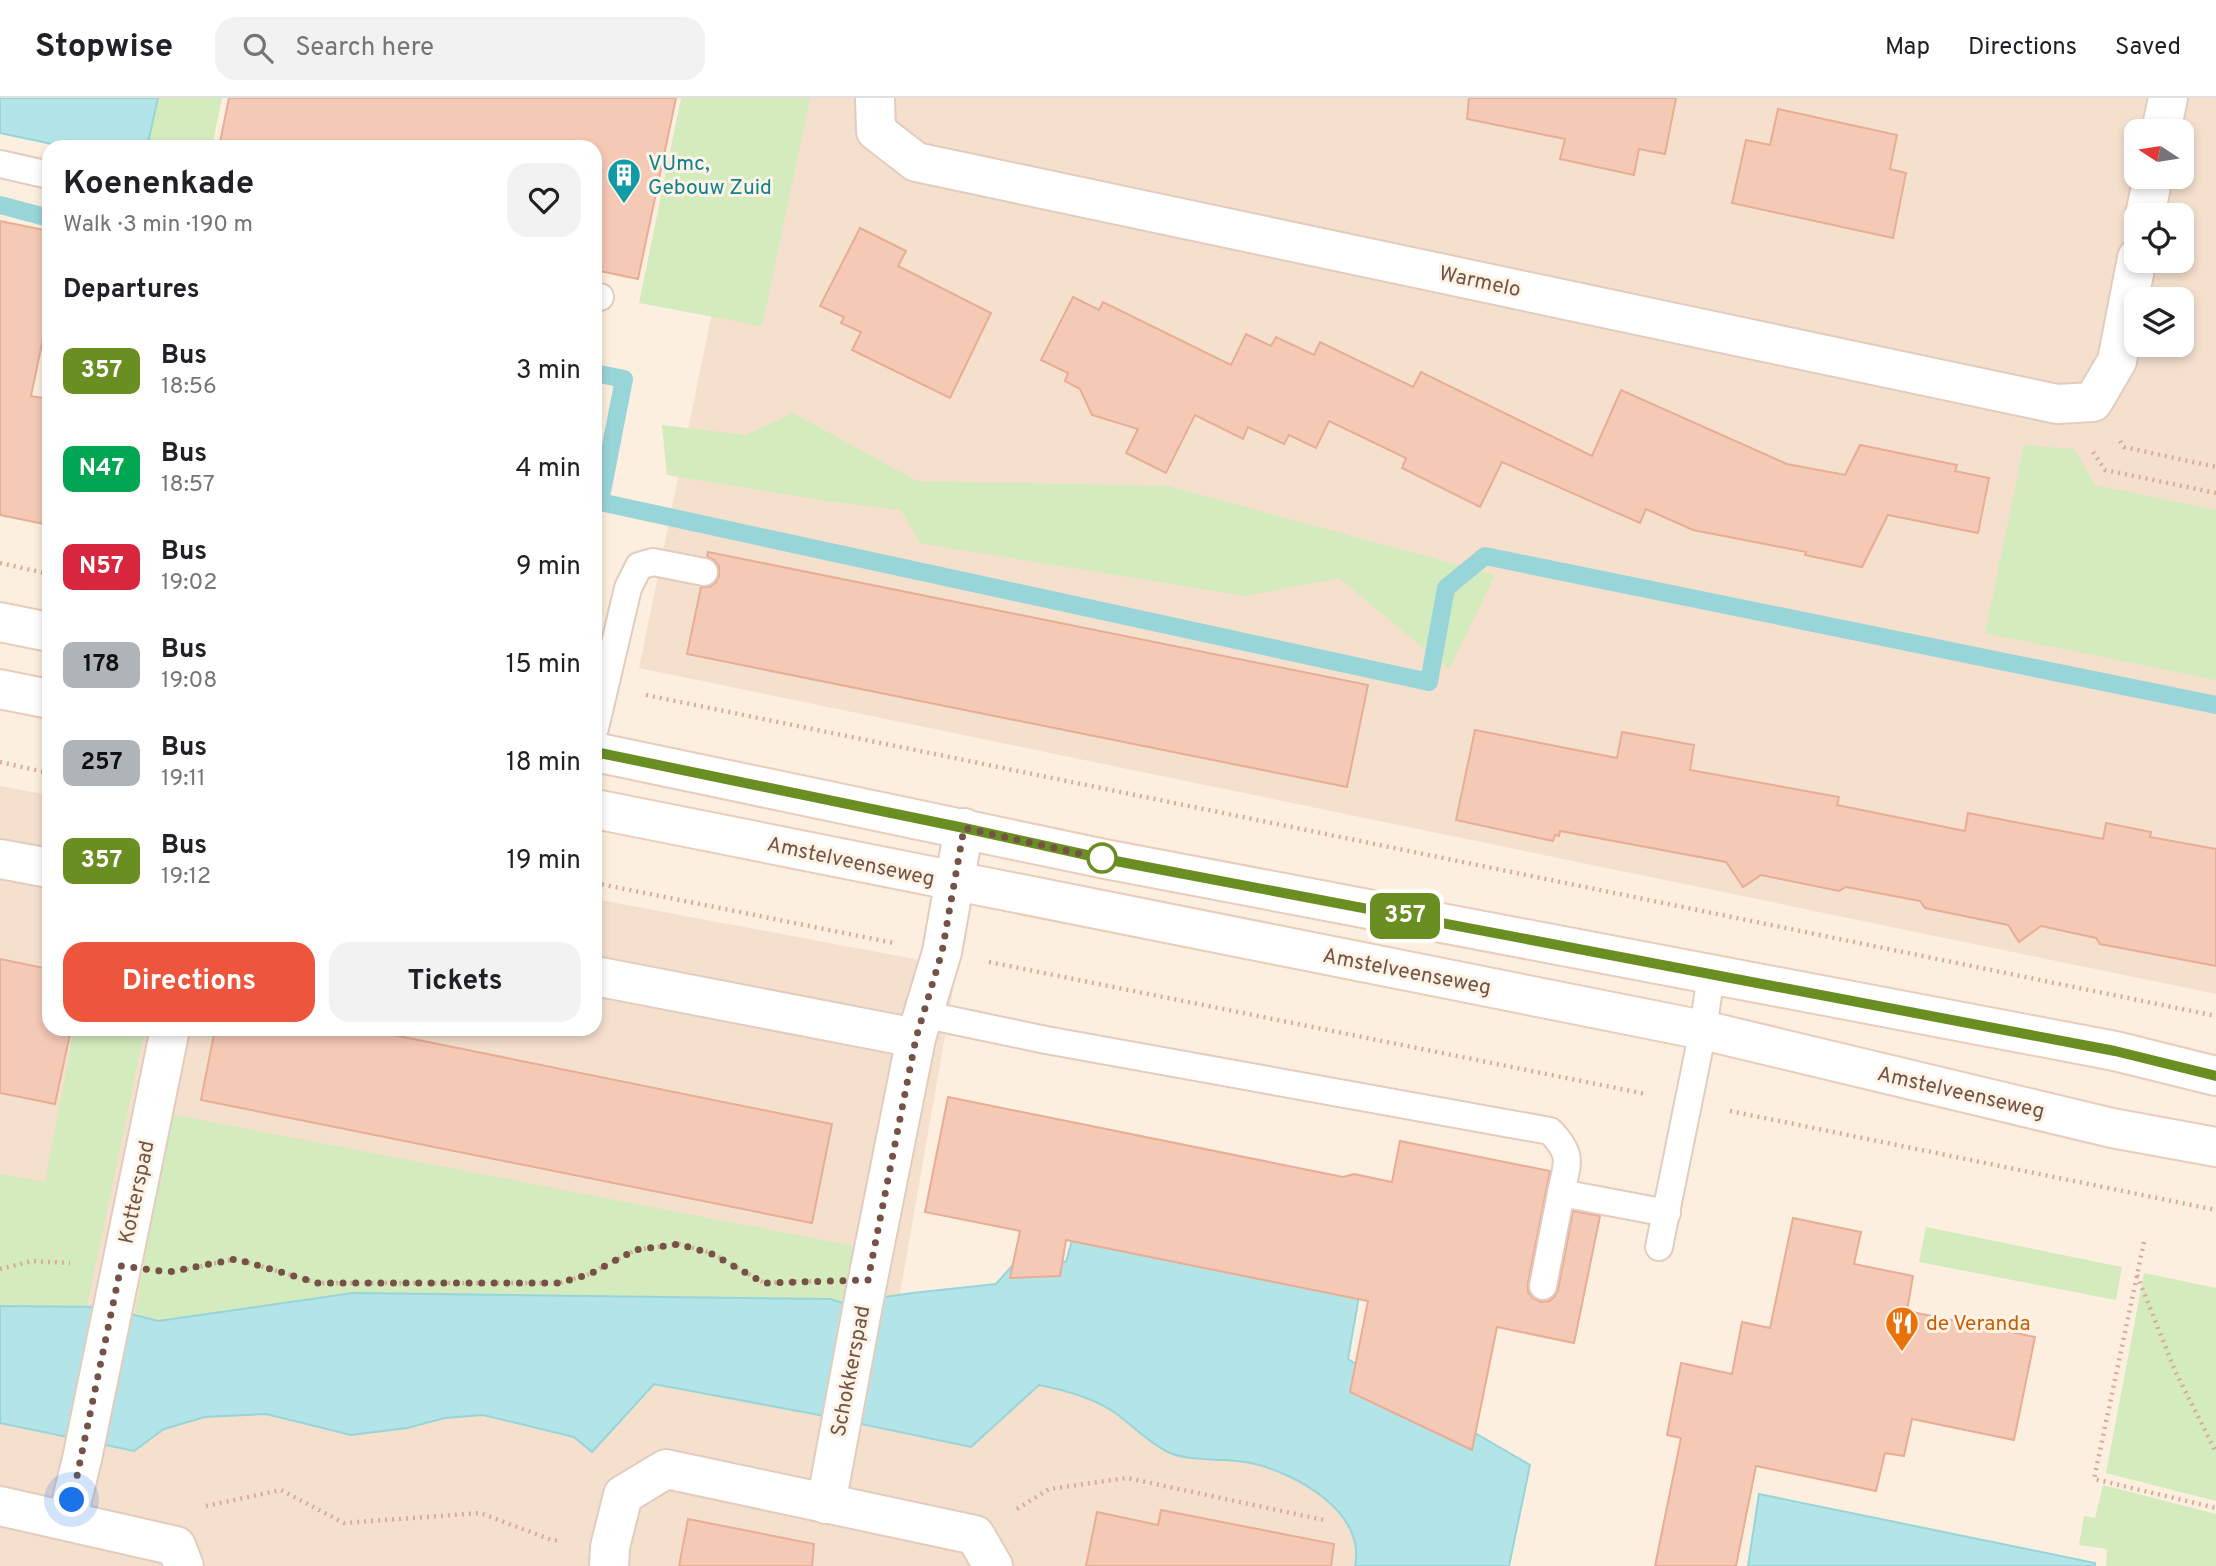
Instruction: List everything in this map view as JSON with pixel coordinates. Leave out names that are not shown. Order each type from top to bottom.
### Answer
[{"type":"street","points":[[2164,119],[2168,98]]},
{"type":"street","name":"Warmelo","points":[[875,115],[916,162],[2057,404],[2093,402]]},
{"type":"street","points":[[2093,402],[2117,361],[2134,273]]},
{"type":"street","points":[[0,622],[42,631]]},
{"type":"street","points":[[0,689],[42,698]]},
{"type":"street","points":[[602,753],[1105,859],[2115,1051],[2216,1076]]},
{"type":"street","name":"Amstelveenseweg","points":[[602,810],[1703,1030],[2112,1128],[2216,1147]]},
{"type":"street","name":"Schokkerspad","points":[[826,1504],[866,1287],[919,1026],[942,952],[964,828]]},
{"type":"street","points":[[0,859],[42,867]]},
{"type":"street","points":[[602,977],[919,1026]]},
{"type":"street","name":"Kotterspad","points":[[67,1520],[82,1459],[169,1036]]},
{"type":"street","points":[[609,1557],[623,1496],[666,1469],[826,1504],[984,1551]]},
{"type":"street","points":[[0,1506],[67,1520],[180,1556]]},
{"type":"lane","points":[[0,164],[42,173]]},
{"type":"lane","points":[[602,696],[628,588],[639,566],[653,562],[704,572]]},
{"type":"lane","points":[[1659,1247],[1712,974]]},
{"type":"lane","points":[[919,1026],[1035,1038],[1550,1131],[1564,1146],[1568,1161],[1542,1286]]},
{"type":"lane","points":[[1562,1193],[1667,1213]]},
{"type":"path","points":[[2093,402],[2124,447],[2216,467]]},
{"type":"path","points":[[2087,443],[2105,470],[2216,493]]},
{"type":"path","points":[[0,564],[42,572]]},
{"type":"path","points":[[604,687],[2216,1016]]},
{"type":"path","points":[[0,762],[42,771]]},
{"type":"path","points":[[602,884],[2216,1210]]},
{"type":"path","points":[[2144,1242],[2094,1479],[2216,1508]]},
{"type":"path","points":[[0,1269],[32,1261],[169,1272],[236,1259],[318,1283],[559,1283],[590,1274],[635,1250],[679,1244],[712,1254],[764,1283],[866,1287]]},
{"type":"path","points":[[2137,1274],[2176,1373],[2216,1452]]},
{"type":"path","points":[[984,1551],[1049,1489],[1127,1478],[1324,1520]]},
{"type":"path","points":[[180,1556],[185,1511],[281,1490],[344,1522],[480,1513],[552,1540],[609,1557]]},
{"type":"shaded area","points":[[756,98],[2216,98],[2216,994],[639,668]]},
{"type":"shaded area","points":[[0,786],[42,794],[42,1036],[602,1036],[602,900],[957,967],[897,1311],[1254,1358],[1384,1566],[0,1566]]},
{"type":"green space","points":[[158,98],[222,98],[213,140],[149,140]]},
{"type":"green space","points":[[681,98],[810,98],[762,326],[639,303]]},
{"type":"green space","points":[[793,413],[917,481],[1168,486],[1495,575],[1449,669],[1339,578],[1245,596],[920,543],[901,510],[667,475],[662,425],[746,435]]},
{"type":"green space","points":[[2024,445],[2074,449],[2095,485],[2216,510],[2216,680],[1985,633]]},
{"type":"green space","points":[[73,1036],[144,1036],[87,1307],[0,1306],[0,1174],[45,1182]]},
{"type":"green space","points":[[170,1114],[854,1246],[843,1303],[158,1321],[135,1314]]},
{"type":"green space","points":[[1926,1227],[2122,1267],[2116,1300],[1919,1262]]},
{"type":"green space","points":[[2144,1273],[2216,1288],[2216,1501],[2106,1473]]},
{"type":"green space","points":[[2103,1485],[2216,1514],[2216,1566],[2106,1566],[2107,1549],[2079,1545],[2084,1516],[2095,1518]]},
{"type":"water","points":[[0,98],[158,98],[149,140],[42,142],[0,133]]},
{"type":"water","points":[[1076,1227],[1361,1285],[1348,1359],[1530,1465],[1509,1566],[1355,1566],[1356,1546],[1350,1529],[1339,1512],[1307,1486],[1269,1468],[1251,1463],[1175,1455],[1096,1402],[1039,1385],[971,1447],[654,1384],[592,1452],[574,1437],[483,1415],[445,1418],[407,1428],[351,1435],[266,1414],[205,1417],[164,1429],[134,1451],[0,1423],[0,1306],[104,1307],[158,1321],[353,1293],[830,1299],[843,1303],[996,1284],[1021,1256],[1066,1262]]},
{"type":"water","points":[[1759,1494],[2095,1563],[2095,1566],[1748,1566]]},
{"type":"building","name":"VUmc, Gebouw Zuid","points":[[229,98],[676,98],[638,279],[602,271],[602,140],[220,140]]},
{"type":"building","points":[[1469,98],[1676,98],[1665,154],[1639,149],[1634,175],[1560,159],[1565,139],[1467,119]]},
{"type":"building","points":[[1778,109],[1897,135],[1890,169],[1906,173],[1893,238],[1732,203],[1746,140],[1770,145]]},
{"type":"building","points":[[0,221],[42,230],[42,343],[31,396],[42,398],[42,524],[0,515]]},
{"type":"building","points":[[860,228],[906,251],[898,266],[991,313],[950,398],[852,350],[861,332],[841,323],[844,317],[820,306]]},
{"type":"building","points":[[1073,297],[1099,310],[1103,302],[1231,365],[1246,334],[1271,346],[1276,337],[1314,355],[1320,342],[1413,387],[1421,372],[1592,456],[1621,390],[1787,464],[1845,475],[1860,445],[1957,465],[1955,471],[1989,478],[1978,533],[1888,515],[1862,567],[1805,555],[1806,552],[1693,530],[1646,509],[1640,523],[1502,462],[1480,507],[1402,468],[1406,458],[1329,421],[1316,448],[1289,435],[1284,444],[1248,427],[1243,439],[1195,415],[1166,473],[1126,453],[1138,429],[1092,415],[1080,389],[1065,381],[1068,373],[1041,360]]},
{"type":"building","points":[[708,552],[1368,685],[1347,787],[687,654],[701,587],[710,587],[719,576],[719,566],[707,556]]},
{"type":"building","points":[[1475,730],[1617,758],[1622,732],[1694,745],[1690,770],[1839,797],[1837,805],[1965,831],[1968,813],[2103,839],[2106,823],[2151,832],[2150,837],[2216,849],[2216,966],[2100,944],[2096,938],[2041,926],[2019,942],[2008,925],[1925,908],[1920,901],[1846,887],[1839,891],[1761,875],[1743,887],[1726,862],[1560,831],[1553,841],[1456,820]]},
{"type":"building","points":[[0,959],[42,968],[42,1036],[70,1036],[55,1104],[0,1093]]},
{"type":"building","points":[[214,1036],[398,1036],[832,1124],[812,1223],[201,1100]]},
{"type":"building","points":[[948,1097],[1343,1177],[1354,1174],[1392,1182],[1400,1141],[1550,1171],[1528,1283],[1528,1292],[1533,1298],[1541,1302],[1549,1301],[1558,1290],[1573,1211],[1600,1216],[1574,1343],[1497,1327],[1472,1450],[1350,1392],[1368,1301],[1066,1240],[1060,1276],[1010,1278],[1020,1231],[925,1212]]},
{"type":"building","points":[[1793,1218],[1861,1232],[1854,1264],[1913,1276],[1907,1311],[2035,1337],[2014,1440],[1912,1419],[1904,1456],[1885,1453],[1876,1491],[1756,1466],[1736,1566],[1655,1566],[1681,1438],[1667,1435],[1681,1363],[1732,1374],[1742,1322],[1770,1328]]},
{"type":"building","points":[[1161,1510],[1334,1544],[1331,1566],[1086,1566],[1097,1512],[1158,1525]]},
{"type":"building","points":[[688,1519],[814,1544],[812,1566],[679,1566]]},
{"type":"waterway","points":[[0,205],[42,216]]},
{"type":"waterway","points":[[602,374],[624,379],[602,492]]},
{"type":"waterway","points":[[602,502],[1429,682],[1446,588],[1485,556],[2216,705]]},
{"type":"bus line","name":"357","points":[[602,753],[1105,859],[2115,1051],[2216,1076]]},
{"type":"place","name":"VUmc, Gebouw Zuid","points":[[624,205]]},
{"type":"place","name":"de Veranda","points":[[1902,1353]]},
{"type":"route","points":[[72,1500],[121,1266],[169,1272],[236,1259],[318,1283],[559,1283],[590,1274],[635,1250],[679,1244],[712,1254],[764,1283],[868,1280],[916,1038],[942,952],[964,828],[1105,859],[1102,858]]}]
